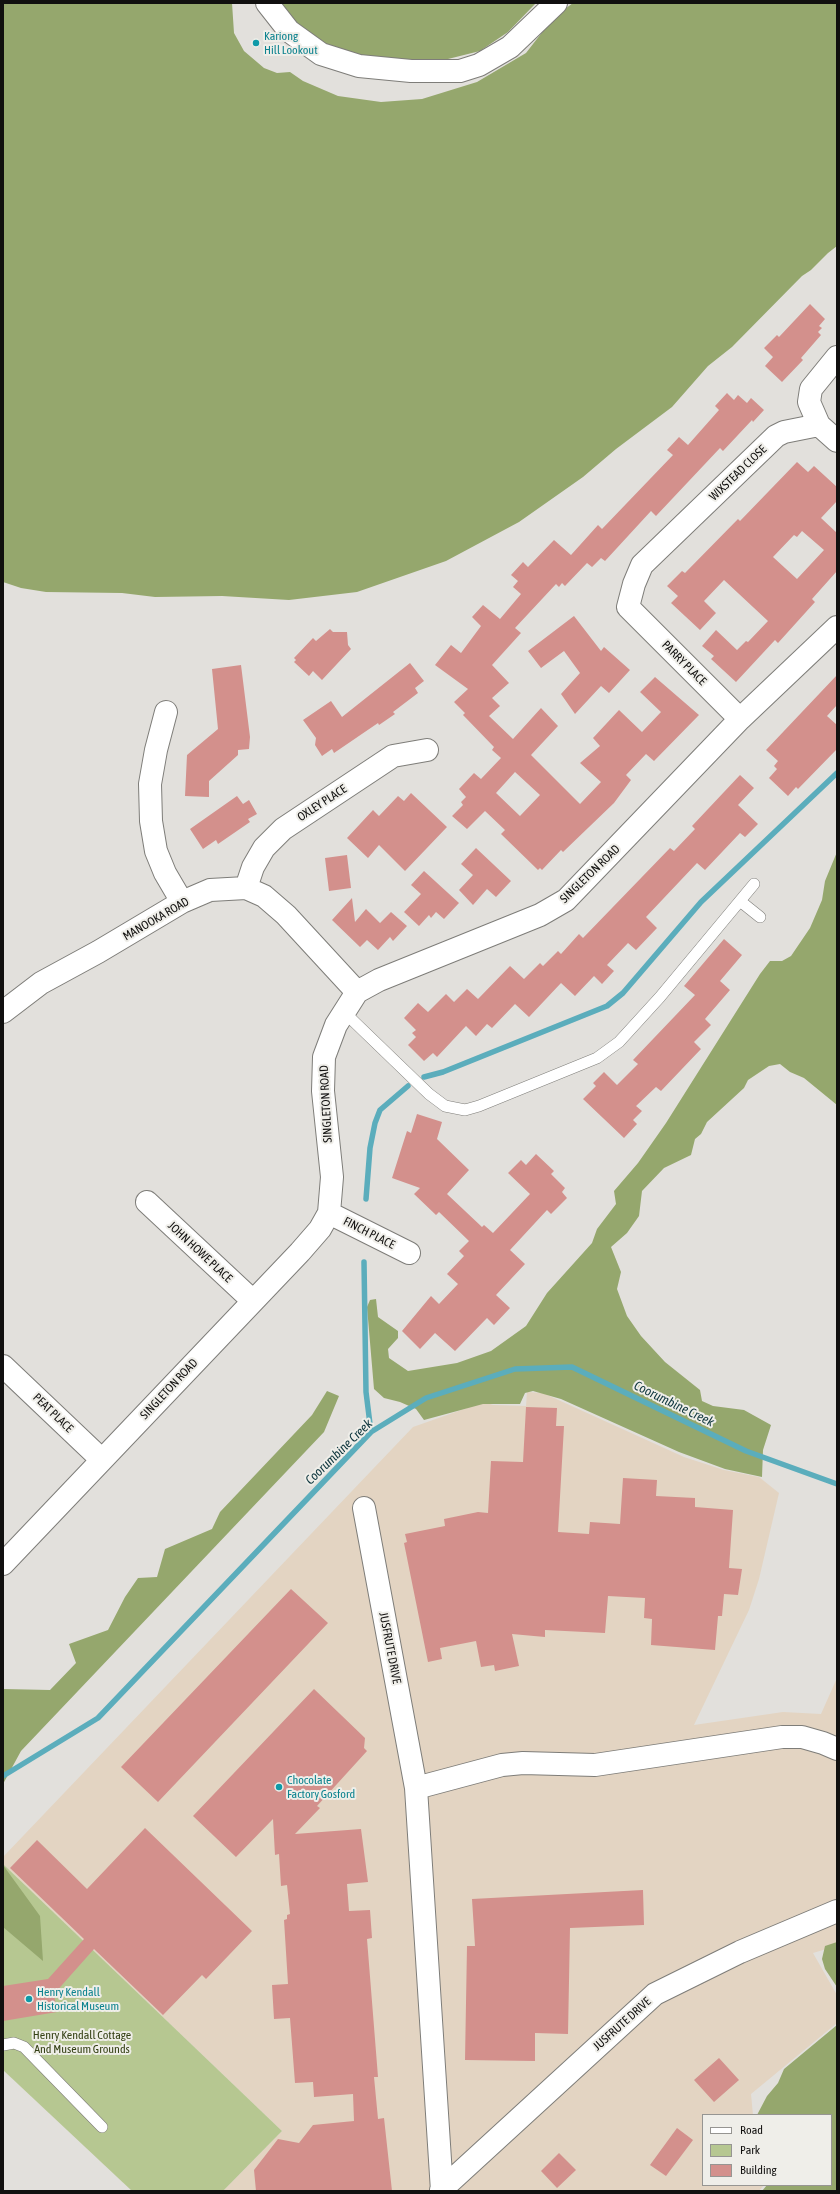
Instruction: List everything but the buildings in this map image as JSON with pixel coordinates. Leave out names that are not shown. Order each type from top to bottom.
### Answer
[{"type":"street","points":[[267,3],[289,31],[321,54],[359,66],[411,71],[460,71],[479,65],[510,47],[556,3]]},
{"type":"street","points":[[837,357],[811,389],[809,402],[819,425],[837,441]]},
{"type":"street","name":"WIXSTEAD CLOSE","points":[[628,606],[634,584],[642,565],[776,436],[784,432],[819,425]]},
{"type":"street","name":"PARRY PLACE","points":[[628,606],[740,719]]},
{"type":"street","name":"SINGLETON ROAD","points":[[3,1564],[300,1252],[320,1229],[329,1213],[332,1177],[323,1091],[324,1057],[336,1025],[357,992],[379,980],[540,914],[566,900],[740,719],[837,627]]},
{"type":"street","points":[[166,712],[156,750],[150,784],[151,821],[156,851],[165,873],[182,902]]},
{"type":"street","name":"OXLEY PLACE","points":[[246,888],[253,867],[264,848],[282,829],[393,756],[427,750]]},
{"type":"street","name":"MANOOKA ROAD","points":[[3,1012],[41,982],[98,952],[182,902],[210,890],[246,888],[264,896],[286,915],[357,992]]},
{"type":"street","name":"JOHN HOWE PLACE","points":[[147,1202],[253,1301]]},
{"type":"street","name":"FINCH PLACE","points":[[329,1213],[409,1253]]},
{"type":"street","name":"PEAT PLACE","points":[[3,1366],[102,1460]]},
{"type":"street","name":"JUSFRUTE DRIVE","points":[[364,1508],[416,1788],[442,2190]]},
{"type":"street","points":[[416,1788],[502,1765],[523,1763],[595,1765],[782,1737],[802,1737],[837,1749]]},
{"type":"street","name":"JUSFRUTE DRIVE","points":[[442,2190],[655,1994],[740,1952],[837,1911]]},
{"type":"lane","points":[[344,1012],[429,1094],[446,1106],[465,1110],[472,1108],[597,1058],[619,1042],[660,997],[754,884]]},
{"type":"lane","points":[[740,901],[760,917]]},
{"type":"lane","points":[[3,2051],[8,2044],[24,2047],[102,2127]]},
{"type":"shaded area","points":[[527,1392],[543,1393],[684,1457],[724,1470],[759,1477],[779,1493],[759,1579],[749,1610],[694,1725],[783,1712],[821,1714],[837,1678],[837,1950],[833,1947],[813,1953],[837,1995],[837,2023],[751,2094],[753,2114],[702,2114],[702,2186],[763,2186],[759,2191],[223,2191],[282,2131],[3,1864],[3,1857],[413,1427],[484,1402],[493,1405],[526,1406]]},
{"type":"green space","points":[[3,3],[232,3],[234,33],[244,51],[264,68],[277,73],[290,72],[303,81],[338,96],[381,102],[422,99],[477,82],[526,53],[554,17],[573,3],[837,3],[837,246],[811,270],[802,276],[732,347],[708,366],[672,407],[616,449],[583,477],[519,522],[446,561],[357,592],[289,600],[222,596],[155,597],[122,593],[46,592],[21,588],[3,582]]},
{"type":"green space","points":[[281,3],[536,3],[508,32],[480,51],[448,59],[413,62],[346,56],[310,35],[294,21]]},
{"type":"green space","points":[[837,852],[837,1105],[804,1078],[790,1072],[780,1064],[769,1066],[748,1080],[744,1088],[707,1122],[701,1134],[695,1139],[691,1155],[664,1168],[642,1191],[639,1216],[627,1233],[611,1247],[621,1272],[617,1289],[627,1316],[641,1336],[665,1362],[700,1390],[702,1401],[713,1406],[744,1410],[771,1425],[763,1450],[762,1477],[725,1469],[679,1452],[561,1399],[533,1391],[525,1393],[520,1404],[483,1404],[424,1420],[416,1409],[400,1402],[384,1398],[374,1389],[367,1307],[370,1300],[376,1299],[378,1317],[398,1331],[398,1338],[388,1349],[389,1358],[408,1371],[457,1363],[491,1351],[526,1326],[547,1293],[592,1243],[597,1229],[616,1204],[614,1191],[638,1163],[666,1123],[760,974],[770,961],[782,961],[791,956],[810,928],[822,900],[825,881]]},
{"type":"green space","points":[[327,1391],[339,1396],[324,1432],[21,1751],[3,1784],[3,1689],[50,1690],[76,1663],[69,1644],[108,1630],[125,1597],[138,1578],[157,1577],[165,1549],[212,1529],[220,1512],[312,1415]]},
{"type":"green space","name":"Henry Kendall Cottage And Museum Grounds","points":[[3,1864],[282,2131],[223,2191],[132,2191],[3,2070]]},
{"type":"green space","points":[[3,1865],[40,1916],[43,1961],[3,1927]]},
{"type":"green space","points":[[837,1942],[837,1987],[825,1969],[822,1959],[825,1946]]},
{"type":"green space","points":[[837,2025],[837,2191],[762,2191],[766,2186],[832,2186],[832,2114],[758,2114],[767,2096],[778,2083],[784,2069]]},
{"type":"waterway","points":[[424,1077],[443,1072],[607,1006],[623,993],[701,902],[837,773]]},
{"type":"waterway","points":[[366,1199],[370,1148],[375,1123],[380,1110],[408,1086]]},
{"type":"waterway","points":[[364,1262],[366,1392],[371,1432]]},
{"type":"waterway","name":"Coorumbine Creek","points":[[3,1776],[98,1718],[371,1432],[426,1398],[515,1369],[572,1367],[746,1451],[837,1484]]},
{"type":"place","name":"Kariong Hill Lookout","points":[[256,43]]},
{"type":"place","name":"Chocolate Factory Gosford","points":[[279,1787]]},
{"type":"place","name":"Henry Kendall Historical Museum","points":[[29,1999]]}]
